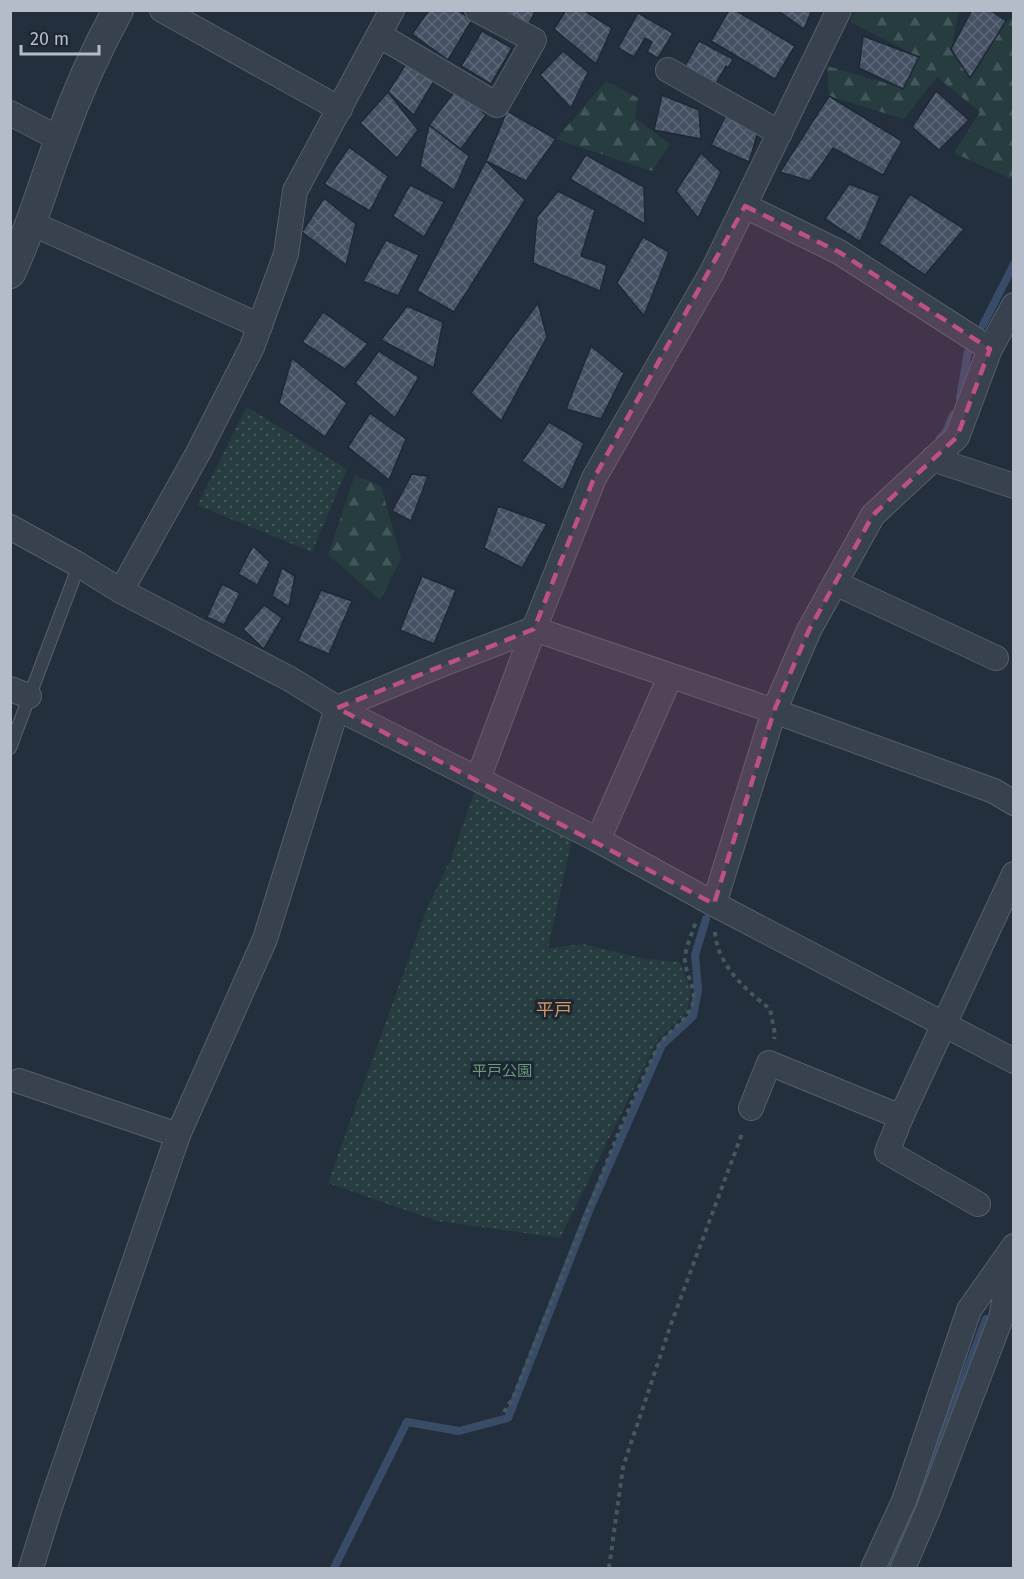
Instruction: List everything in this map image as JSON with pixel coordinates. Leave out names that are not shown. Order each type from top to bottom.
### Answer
[{"type":"street","points":[[10,273],[24,245],[60,139],[92,59],[118,10]]},
{"type":"street","points":[[162,10],[340,109]]},
{"type":"street","points":[[121,591],[198,453],[252,347],[286,254],[295,191],[392,10]]},
{"type":"street","points":[[379,35],[497,105],[534,40],[477,10]]},
{"type":"street","points":[[478,779],[594,478],[712,272],[839,10]]},
{"type":"street","points":[[668,70],[780,133]]},
{"type":"street","points":[[10,113],[60,139]]},
{"type":"street","points":[[745,206],[839,252],[990,349]]},
{"type":"street","points":[[31,223],[260,326]]},
{"type":"street","points":[[708,900],[774,711],[809,630],[873,515],[957,437],[990,349],[1014,304]]},
{"type":"street","points":[[933,459],[1014,486]]},
{"type":"street","points":[[10,527],[121,591],[290,678],[337,708],[598,840],[1014,1062]]},
{"type":"street","points":[[834,583],[996,658]]},
{"type":"street","points":[[337,708],[534,629],[774,711],[994,791],[1014,802]]},
{"type":"street","points":[[598,840],[670,677]]},
{"type":"street","points":[[32,1569],[53,1499],[178,1135],[265,939],[337,708]]},
{"type":"street","points":[[978,1204],[887,1152],[901,1117],[1014,874]]},
{"type":"street","points":[[751,1108],[769,1063],[901,1117]]},
{"type":"street","points":[[19,1081],[178,1135]]},
{"type":"street","points":[[873,1569],[904,1501],[969,1310],[1014,1246]]},
{"type":"street","points":[[903,1569],[928,1510],[1001,1318],[1014,1251]]},
{"type":"lane","points":[[10,748],[20,692],[79,565]]},
{"type":"path","points":[[708,900],[716,940],[725,963],[745,990],[770,1009],[775,1034],[769,1063]]},
{"type":"path","points":[[504,1412],[513,1398],[622,1124],[661,1039],[689,1015],[695,991],[685,958],[708,900]]},
{"type":"path","points":[[609,1569],[622,1467],[671,1324],[751,1108]]},
{"type":"highlighted area","points":[[745,206],[839,252],[990,349],[957,437],[873,515],[809,630],[774,711],[714,904],[337,708],[534,629],[594,478]]},
{"type":"green space","points":[[854,11],[959,11],[951,49],[971,78],[1006,21],[1013,18],[1013,180],[954,153],[980,112],[937,77],[904,119],[829,96],[827,66],[903,88],[918,57],[851,22]]},
{"type":"green space","points":[[606,81],[638,98],[635,118],[670,144],[652,171],[556,139]]},
{"type":"green space","points":[[247,407],[347,469],[312,552],[197,505]]},
{"type":"green space","points":[[355,475],[381,486],[401,559],[380,600],[328,555]]},
{"type":"green space","name":"平戸公園","points":[[475,790],[572,840],[548,948],[583,944],[645,959],[680,962],[691,991],[687,1012],[658,1039],[560,1238],[437,1221],[328,1183],[427,908],[451,859]]},
{"type":"building","points":[[429,10],[457,10],[472,20],[448,60],[412,34]]},
{"type":"building","points":[[506,10],[536,10],[527,27]]},
{"type":"building","points":[[566,10],[583,10],[612,28],[596,64],[554,29]]},
{"type":"building","points":[[729,10],[735,10],[795,46],[775,79],[711,41]]},
{"type":"building","points":[[777,10],[812,10],[804,29]]},
{"type":"building","points":[[972,10],[990,10],[1006,21],[970,78],[951,49]]},
{"type":"building","points":[[638,13],[673,33],[658,58],[647,52],[652,42],[645,38],[634,57],[618,48]]},
{"type":"building","points":[[482,31],[512,48],[491,84],[461,66]]},
{"type":"building","points":[[863,36],[919,57],[903,89],[859,68]]},
{"type":"building","points":[[699,41],[733,59],[715,85],[684,68]]},
{"type":"building","points":[[563,51],[588,72],[571,108],[540,75]]},
{"type":"building","points":[[411,56],[438,74],[414,115],[388,92]]},
{"type":"building","points":[[457,88],[486,115],[461,149],[429,125]]},
{"type":"building","points":[[936,91],[969,120],[939,150],[912,127]]},
{"type":"building","points":[[388,92],[418,130],[397,158],[360,123]]},
{"type":"building","points":[[662,95],[699,110],[701,139],[654,130]]},
{"type":"building","points":[[829,96],[902,141],[883,175],[833,148],[810,181],[780,172]]},
{"type":"building","points":[[507,111],[556,139],[526,181],[486,161]]},
{"type":"building","points":[[728,111],[759,129],[749,162],[711,145]]},
{"type":"building","points":[[429,125],[469,156],[454,190],[420,166]]},
{"type":"building","points":[[349,147],[388,176],[370,211],[324,184]]},
{"type":"building","points":[[701,153],[721,172],[698,218],[676,191]]},
{"type":"building","points":[[586,155],[644,187],[645,224],[570,179]]},
{"type":"building","points":[[486,161],[525,200],[454,312],[417,291]]},
{"type":"building","points":[[849,184],[880,196],[860,242],[825,219]]},
{"type":"building","points":[[410,185],[444,202],[424,237],[393,216]]},
{"type":"building","points":[[558,191],[595,210],[581,256],[607,265],[600,291],[533,263],[537,217]]},
{"type":"building","points":[[910,194],[964,229],[925,275],[879,243]]},
{"type":"building","points":[[324,198],[356,224],[346,265],[302,232]]},
{"type":"building","points":[[643,237],[669,252],[644,316],[617,283]]},
{"type":"building","points":[[386,240],[419,255],[398,296],[363,281]]},
{"type":"building","points":[[538,303],[547,337],[501,421],[471,393]]},
{"type":"building","points":[[407,306],[443,322],[434,368],[381,340]]},
{"type":"building","points":[[323,312],[368,344],[345,369],[302,342]]},
{"type":"building","points":[[591,346],[624,373],[601,419],[566,409]]},
{"type":"building","points":[[379,351],[419,377],[395,418],[355,383]]},
{"type":"building","points":[[292,358],[347,403],[325,437],[279,403]]},
{"type":"building","points":[[370,413],[406,439],[389,480],[348,447]]},
{"type":"building","points":[[549,422],[584,443],[563,490],[522,461]]},
{"type":"building","points":[[412,474],[428,476],[411,521],[392,511]]},
{"type":"building","points":[[498,506],[547,524],[522,568],[484,548]]},
{"type":"building","points":[[253,546],[270,562],[257,585],[238,574]]},
{"type":"building","points":[[282,568],[295,576],[289,607],[272,596]]},
{"type":"building","points":[[422,576],[456,590],[434,644],[400,630]]},
{"type":"building","points":[[222,584],[240,593],[224,625],[207,617]]},
{"type":"building","points":[[321,590],[352,601],[329,654],[298,641]]},
{"type":"building","points":[[264,605],[282,618],[264,649],[243,629]]},
{"type":"waterway","points":[[983,325],[1014,264]]},
{"type":"waterway","points":[[960,398],[968,352]]},
{"type":"waterway","points":[[940,438],[946,432],[953,415]]},
{"type":"waterway","points":[[334,1568],[407,1422],[459,1431],[508,1418],[589,1211],[662,1045],[693,1016],[698,990],[695,955],[706,919]]},
{"type":"waterway","points":[[889,1568],[918,1502],[986,1319]]},
{"type":"district","name":"平戸","points":[[554,1010]]}]
